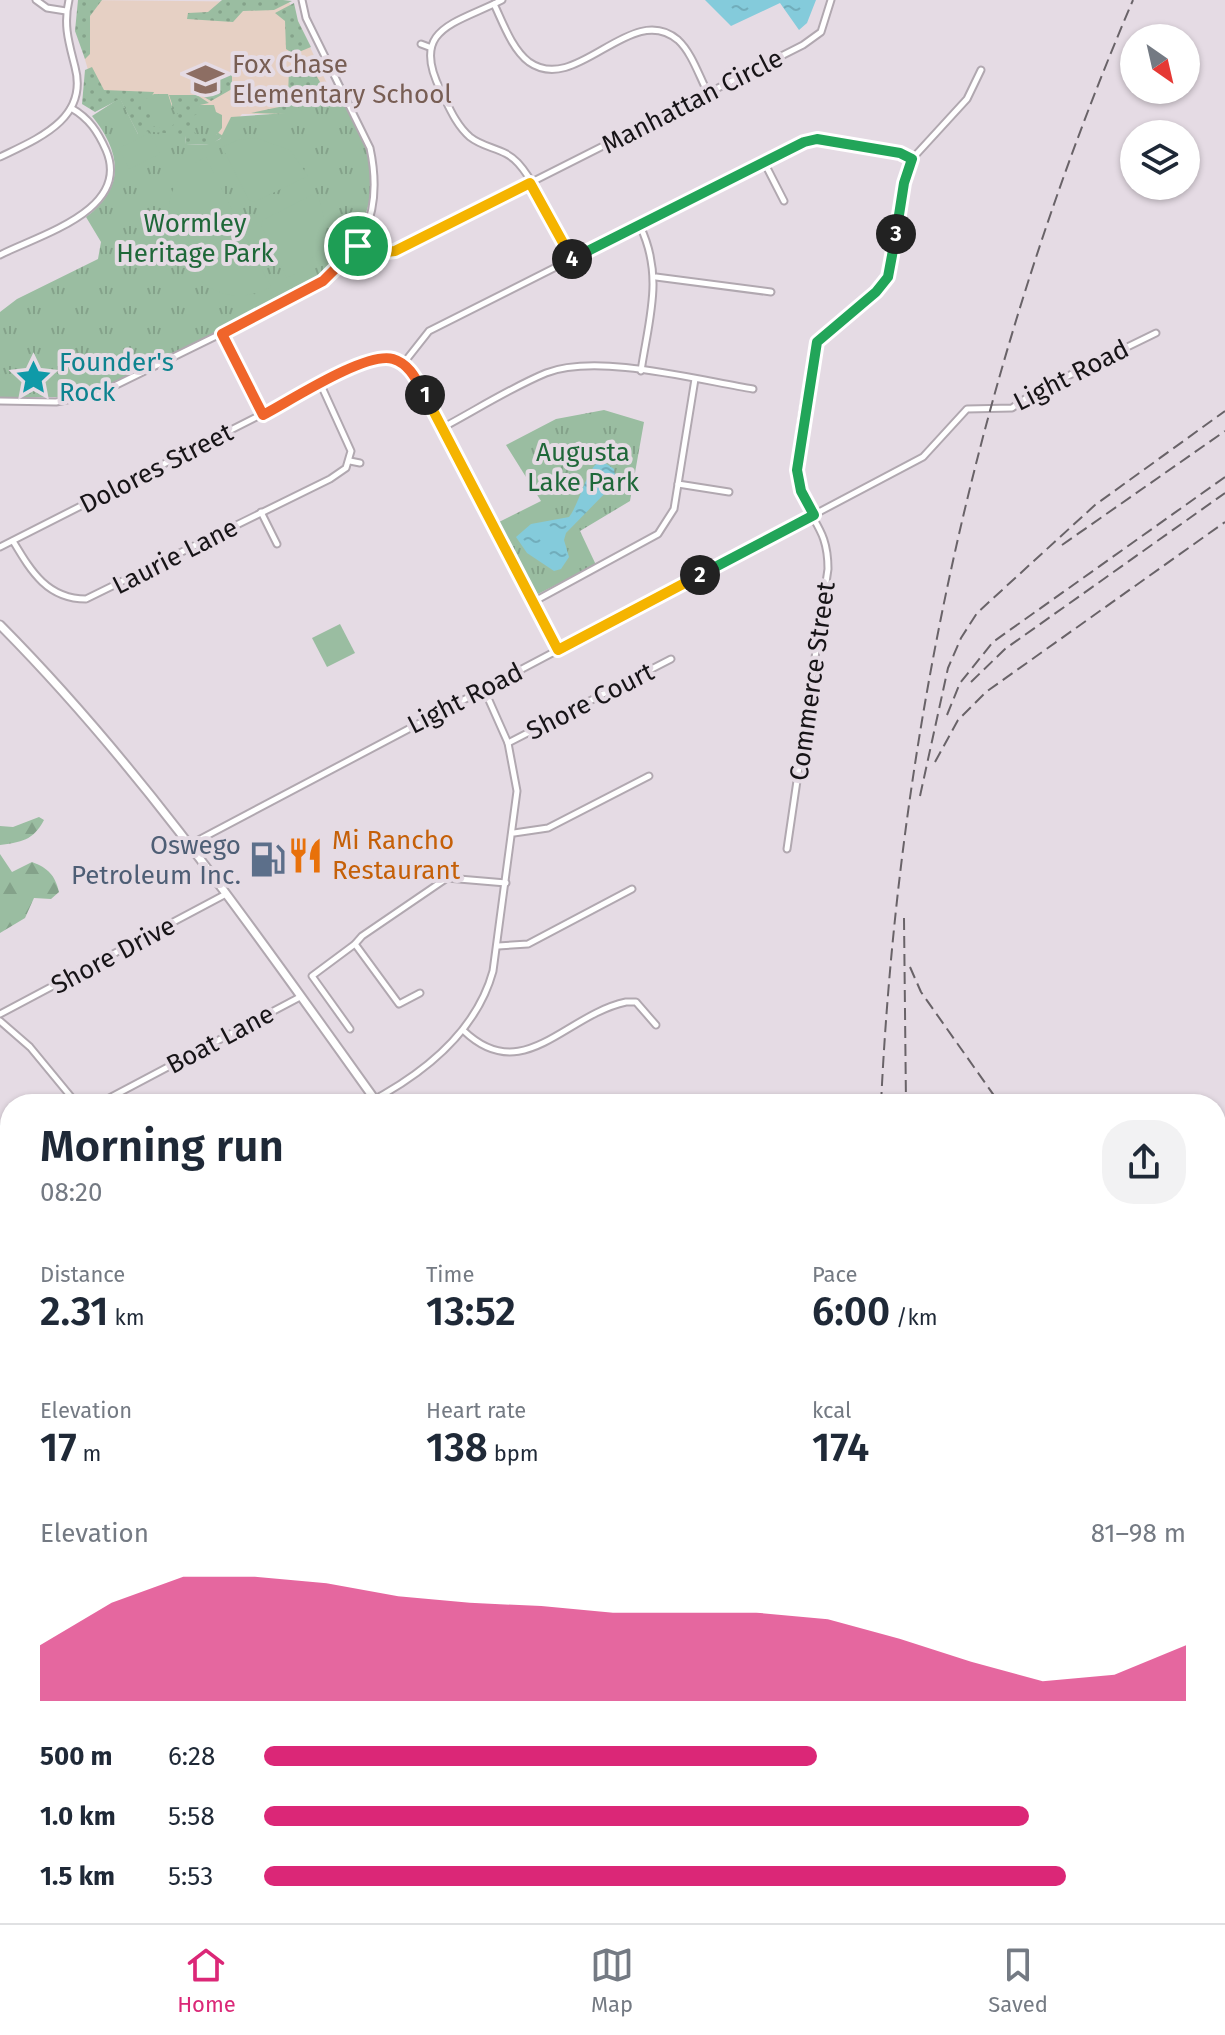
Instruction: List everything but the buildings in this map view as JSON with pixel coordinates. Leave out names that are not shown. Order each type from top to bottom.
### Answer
[{"type":"main road","points":[[0,625],[93,722],[191,844],[370,1094]]},
{"type":"street","points":[[36,0],[47,8],[66,11]]},
{"type":"street","points":[[0,157],[50,132],[71,108],[77,77],[66,29],[69,0]]},
{"type":"street","points":[[0,401],[56,402],[98,394],[323,281],[358,246],[366,229],[375,192],[370,148],[306,18],[302,0]]},
{"type":"street","points":[[502,0],[440,32],[429,47],[429,67],[457,123],[474,140],[500,150],[516,161],[570,260]]},
{"type":"street","name":"Manhattan Circle","points":[[358,246],[378,253],[395,251],[816,37],[827,21],[831,0]]},
{"type":"street","points":[[494,4],[520,53],[537,66],[548,68],[571,64],[639,30],[664,31],[684,46],[708,93]]},
{"type":"street","points":[[421,44],[429,47]]},
{"type":"street","points":[[558,650],[414,376],[403,364],[429,331],[764,162],[817,139],[900,153],[912,159],[967,99],[981,70]]},
{"type":"street","points":[[0,255],[93,208],[106,192],[111,174],[108,155],[93,126],[71,108]]},
{"type":"street","name":"Commerce Street","points":[[787,849],[828,569],[828,545],[801,491],[797,470],[817,342],[876,292],[888,277],[904,183],[912,159]]},
{"type":"street","points":[[764,162],[784,201]]},
{"type":"street","points":[[640,226],[652,256],[656,277],[641,371]]},
{"type":"street","points":[[656,277],[771,292]]},
{"type":"street","name":"Light Road","points":[[191,844],[923,457],[967,409],[1012,408],[1035,392],[1156,333]]},
{"type":"street","points":[[222,334],[263,415]]},
{"type":"street","name":"Dolores Street","points":[[0,547],[372,360],[391,359],[403,364]]},
{"type":"street","points":[[442,428],[547,373],[588,365],[753,389]]},
{"type":"street","points":[[533,602],[658,534],[671,518],[695,379]]},
{"type":"street","points":[[321,385],[350,444],[350,461],[360,463]]},
{"type":"street","name":"Laurie Lane","points":[[13,540],[32,571],[54,594],[86,599],[330,479],[350,461]]},
{"type":"street","points":[[678,484],[729,492]]},
{"type":"street","points":[[261,512],[277,544]]},
{"type":"street","name":"Shore Court","points":[[508,743],[671,659]]},
{"type":"street","points":[[386,1094],[464,1031],[487,992],[498,946],[517,791],[508,743],[484,689]]},
{"type":"street","points":[[514,833],[548,828],[649,776]]},
{"type":"street","points":[[350,1029],[312,976],[362,936],[447,878],[506,883]]},
{"type":"street","points":[[498,946],[528,944],[632,889]]},
{"type":"street","name":"Shore Drive","points":[[0,1014],[226,894]]},
{"type":"street","points":[[355,944],[399,1004],[420,993]]},
{"type":"street","name":"Boat Lane","points":[[117,1094],[300,997]]},
{"type":"street","points":[[464,1031],[481,1048],[512,1055],[626,1002],[636,1002],[656,1025]]},
{"type":"street","points":[[0,1021],[30,1047],[69,1094]]},
{"type":"shaded area","name":"Fox Chase Elementary School","points":[[81,0],[289,2],[331,92],[287,114],[242,114],[222,137],[88,88],[88,70],[80,42]]},
{"type":"green space","points":[[78,0],[102,0],[90,16],[90,54],[85,59],[75,31]]},
{"type":"green space","points":[[222,0],[292,1],[274,10],[243,11],[233,22],[187,19],[188,13],[208,12]]},
{"type":"green space","points":[[294,3],[298,21],[311,47],[294,54],[286,49],[285,21],[275,13]]},
{"type":"green space","points":[[309,63],[327,94],[287,114],[251,113],[284,106],[288,97],[289,68]]},
{"type":"green space","points":[[92,67],[104,90],[154,92],[150,100],[144,100],[152,114],[152,126],[171,123],[169,95],[197,95],[209,103],[200,105],[199,132],[217,135],[217,132],[223,136],[211,145],[186,144],[185,136],[138,134],[120,99],[95,112],[82,104],[85,70]]},
{"type":"green space","points":[[198,75],[232,75],[232,89],[211,101],[197,93]]},
{"type":"green space","name":"Wormley Heritage Park","points":[[337,89],[365,144],[371,170],[370,200],[360,232],[337,265],[302,289],[108,386],[67,397],[0,397],[0,312],[17,299],[98,259],[101,242],[86,217],[108,194],[115,169],[109,143],[92,116],[120,98],[138,134],[144,131],[185,135],[186,144],[207,145],[220,139],[231,117],[287,113]]},
{"type":"green space","points":[[154,94],[168,94],[173,110],[178,114],[178,121],[168,129],[152,126],[151,114],[141,110],[141,102]]},
{"type":"green space","points":[[200,105],[214,105],[216,112],[222,115],[222,128],[215,137],[201,137],[191,130],[191,117],[197,114]]},
{"type":"green space","points":[[150,133],[160,154],[129,169],[119,148]]},
{"type":"green space","points":[[256,138],[290,150],[308,176],[254,202],[249,200],[222,147],[238,140]]},
{"type":"green space","points":[[206,157],[232,210],[230,215],[176,242],[169,216],[172,193],[184,173]]},
{"type":"green space","points":[[316,193],[324,219],[321,242],[309,262],[287,278],[261,225],[263,220]]},
{"type":"green space","points":[[239,232],[244,234],[271,287],[245,295],[222,293],[201,281],[185,259]]},
{"type":"green space","name":"Augusta Lake Park","points":[[604,410],[644,422],[630,501],[580,531],[596,565],[536,595],[497,523],[541,501],[506,445],[556,419]]},
{"type":"green space","points":[[340,624],[355,653],[327,667],[312,638]]},
{"type":"green space","points":[[39,817],[44,820],[31,836],[0,845],[0,826],[13,827]]},
{"type":"green space","points":[[0,854],[12,872],[32,862],[42,867],[53,877],[59,892],[51,899],[34,898],[25,918],[0,933]]},
{"type":"water","points":[[705,0],[816,0],[807,23],[799,30],[780,3],[731,26]]},
{"type":"water","points":[[601,460],[614,469],[616,482],[566,533],[564,540],[569,557],[561,569],[554,571],[527,553],[516,537],[531,524],[569,517],[592,470]]},
{"type":"railway","points":[[882,1094],[891,962],[907,820],[929,680],[958,541],[992,403],[1033,267],[1080,133],[1133,0]]},
{"type":"railway","points":[[920,796],[948,668],[961,638],[977,613],[1095,505],[1225,411]]},
{"type":"railway","points":[[1062,545],[1225,431]]},
{"type":"railway","points":[[947,715],[960,683],[993,642],[1225,477]]},
{"type":"railway","points":[[971,682],[1005,649],[1225,493]]},
{"type":"railway","points":[[935,762],[958,720],[986,692],[1225,522]]},
{"type":"railway","points":[[904,918],[906,1094]]},
{"type":"railway","points":[[910,967],[921,992],[993,1094]]},
{"type":"place","name":"Fox Chase Elementary School","points":[[206,79]]},
{"type":"place","name":"Founder's Rock","points":[[33,377]]},
{"type":"place","name":"Mi Rancho Restaurant","points":[[306,855]]},
{"type":"place","name":"Oswego Petroleum Inc.","points":[[267,860]]},
{"type":"route","points":[[817,139],[900,153],[912,159],[904,183],[888,277],[876,292],[817,342],[797,470],[801,491],[814,515],[558,650],[418,382],[403,364],[382,358],[363,363],[263,415],[225,341],[222,334],[323,281],[341,267],[358,246],[378,253],[395,251],[530,183],[570,260],[804,142],[817,139]]}]
